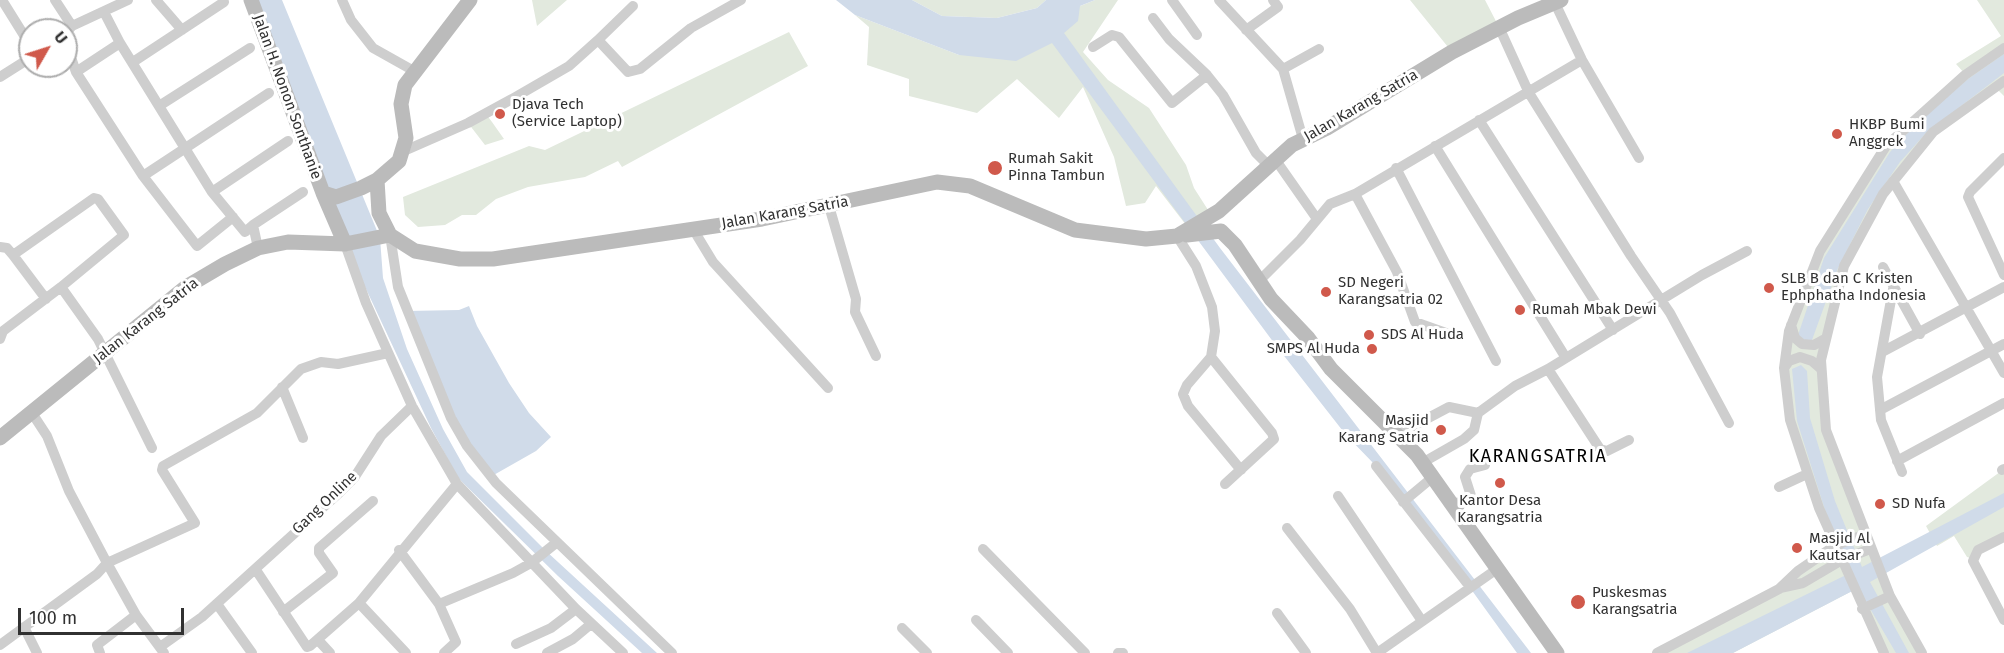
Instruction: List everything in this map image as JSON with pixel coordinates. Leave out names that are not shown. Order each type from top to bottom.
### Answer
[{"type":"street","points":[[2,0],[18,26]]},
{"type":"street","points":[[55,0],[63,18]]},
{"type":"street","points":[[78,25],[128,0]]},
{"type":"street","points":[[156,0],[182,30]]},
{"type":"street","name":"Jalan H. Nonon Sonthanie","points":[[251,0],[330,195],[345,244]]},
{"type":"street","points":[[342,0],[351,20],[372,48],[414,71]]},
{"type":"street","points":[[330,195],[361,188],[377,180],[399,161],[405,151],[406,138],[402,94],[414,71],[470,0]]},
{"type":"street","points":[[598,39],[628,72],[640,69],[690,28],[741,0]]},
{"type":"street","points":[[1172,0],[1197,34]]},
{"type":"street","points":[[1219,0],[1283,69],[1303,140]]},
{"type":"street","points":[[1246,30],[1278,7],[1273,0]]},
{"type":"street","points":[[133,62],[224,2]]},
{"type":"street","points":[[1558,2],[1582,60],[1639,158]]},
{"type":"street","name":"Jalan Karang Satria","points":[[0,438],[186,287],[258,249],[288,242],[345,244],[390,235],[415,251],[460,259],[493,259],[693,229],[829,206],[928,184],[952,182],[970,186],[1075,230],[1146,239],[1177,236],[1219,211],[1271,162],[1303,140],[1499,27],[1558,2]]},
{"type":"street","points":[[405,151],[468,123],[569,66],[633,6]]},
{"type":"street","points":[[104,12],[120,43],[212,192],[245,232],[303,192]]},
{"type":"street","points":[[1153,18],[1169,39],[1207,75],[1223,95],[1256,153],[1271,162],[1317,219]]},
{"type":"street","points":[[1499,27],[1529,93],[1631,256],[1662,299],[1729,423]]},
{"type":"street","points":[[1093,47],[1110,36],[1116,35],[1130,48],[1173,103],[1207,75]]},
{"type":"street","points":[[78,71],[120,43]]},
{"type":"street","points":[[159,106],[250,48]]},
{"type":"street","points":[[1884,653],[1865,608],[1854,590],[1847,573],[1845,559],[1807,474],[1790,420],[1784,368],[1791,325],[1820,251],[1886,146],[1965,75],[2004,48]]},
{"type":"street","points":[[1283,69],[1319,49]]},
{"type":"street","points":[[1258,282],[1300,240],[1330,204],[1355,194],[1582,60]]},
{"type":"street","points":[[2,72],[18,64]]},
{"type":"street","points":[[78,75],[144,176],[197,246],[234,218]]},
{"type":"street","points":[[1922,653],[1866,550],[1826,430],[1820,368],[1844,266],[1871,214],[1893,181],[1933,132],[2004,81]]},
{"type":"street","points":[[144,176],[269,93]]},
{"type":"street","points":[[1479,120],[1613,330]]},
{"type":"street","points":[[212,192],[288,141]]},
{"type":"street","points":[[1435,146],[1566,358]]},
{"type":"street","points":[[2004,158],[1970,192],[1968,197],[2004,275]]},
{"type":"street","points":[[1396,168],[1496,362]]},
{"type":"street","points":[[377,180],[379,213],[390,235],[398,287],[451,418],[467,446],[496,483],[553,547],[672,653]]},
{"type":"street","points":[[1893,181],[2004,373]]},
{"type":"street","points":[[1355,194],[1397,272],[1415,322],[1446,333]]},
{"type":"street","points":[[1,332],[123,238],[123,231],[98,199],[91,199],[13,255]]},
{"type":"street","points":[[829,206],[856,299],[855,312],[876,356]]},
{"type":"street","points":[[1219,211],[1258,282]]},
{"type":"street","points":[[254,225],[258,249]]},
{"type":"street","points":[[693,229],[720,270],[828,388]]},
{"type":"street","points":[[1241,470],[1188,406],[1183,394],[1187,385],[1211,357],[1215,331],[1212,308],[1196,266],[1177,236],[1221,231],[1235,245],[1258,282],[1331,369],[1398,434],[1422,463],[1557,653]]},
{"type":"street","points":[[345,244],[366,303],[412,406],[457,484],[576,609],[623,653]]},
{"type":"street","points":[[0,247],[7,248],[46,299]]},
{"type":"street","points":[[1422,463],[1464,439],[1474,430],[1478,413],[1515,386],[1548,369],[1746,251]]},
{"type":"street","points":[[1883,267],[1893,289],[1920,334]]},
{"type":"street","points":[[62,287],[98,339],[152,448]]},
{"type":"street","points":[[1882,352],[1920,334],[2004,287]]},
{"type":"street","points":[[1893,289],[1877,377],[1880,410],[1886,435],[1902,472]]},
{"type":"street","points":[[1791,325],[1796,338],[1802,344],[1814,345],[1825,339]]},
{"type":"street","points":[[1880,410],[2004,344]]},
{"type":"street","points":[[0,645],[97,574],[107,563],[195,523],[162,470],[163,466],[257,413],[301,369],[313,364],[338,364],[388,353]]},
{"type":"street","points":[[1211,357],[1272,433],[1274,439],[1225,484]]},
{"type":"street","points":[[1784,368],[1789,361],[1800,357],[1820,368]]},
{"type":"street","points":[[1548,369],[1600,449],[1606,451],[1629,440]]},
{"type":"street","points":[[282,387],[303,438]]},
{"type":"street","points":[[1897,460],[2004,404]]},
{"type":"street","name":"Gang Online","points":[[162,650],[256,570],[339,494],[362,466],[375,443],[412,406]]},
{"type":"street","points":[[1398,434],[1449,407],[1478,413]]},
{"type":"street","points":[[32,413],[47,436],[69,490],[107,563],[136,615],[162,650]]},
{"type":"street","points":[[1449,503],[1473,502],[1465,477],[1470,468],[1485,465]]},
{"type":"street","points":[[1376,466],[1470,587]]},
{"type":"street","points":[[1779,487],[1807,474]]},
{"type":"street","points":[[1403,502],[1433,477]]},
{"type":"street","points":[[256,570],[307,646],[318,640],[359,603],[399,550],[457,484]]},
{"type":"street","points":[[1338,496],[1422,621]]},
{"type":"street","points":[[283,612],[333,573],[319,553],[319,548],[373,501]]},
{"type":"street","points":[[1287,528],[1350,609],[1377,653],[1497,569]]},
{"type":"street","points":[[1779,589],[1798,571],[1838,544],[1861,535]]},
{"type":"street","points":[[2004,537],[1978,550],[1973,561],[2004,620]]},
{"type":"street","points":[[439,604],[531,563],[553,547]]},
{"type":"street","points":[[983,549],[1085,653]]},
{"type":"street","points":[[399,550],[439,604],[456,642],[444,653]]},
{"type":"street","points":[[1657,653],[1779,589],[1803,583],[1866,550]]},
{"type":"street","points":[[1865,608],[1890,596]]},
{"type":"street","points":[[359,603],[406,653]]},
{"type":"street","points":[[217,604],[252,653]]},
{"type":"street","points":[[516,644],[551,628],[576,609]]},
{"type":"street","points":[[1277,613],[1306,653]]},
{"type":"street","points":[[100,653],[97,645],[136,615]]},
{"type":"street","points":[[975,620],[1008,653]]},
{"type":"street","points":[[547,653],[573,639],[591,624]]},
{"type":"street","points":[[24,627],[37,653]]},
{"type":"street","points":[[902,628],[927,653]]},
{"type":"street","points":[[318,640],[330,653]]},
{"type":"street","points":[[1118,653],[1123,653]]},
{"type":"shaded area","points":[[532,0],[567,0],[537,26]]},
{"type":"shaded area","points":[[912,0],[1046,0],[1037,8],[997,18],[942,16]]},
{"type":"shaded area","points":[[1095,0],[1118,0],[1083,52],[1108,80],[1149,108],[1186,165],[1194,188],[1210,213],[1186,225],[1156,186],[1145,203],[1126,206],[1114,157],[1083,87],[1059,118],[1017,79],[977,113],[909,96],[909,79],[867,65],[869,27],[855,15],[959,55]]},
{"type":"shaded area","points":[[1410,0],[1485,0],[1499,27],[1452,52]]},
{"type":"shaded area","points":[[1977,0],[2004,0],[2004,96],[1995,87],[1933,132],[1883,194],[1844,266],[1825,339],[1826,430],[1866,534],[1922,653],[1884,653],[1854,590],[1733,653],[1658,653],[1779,589],[1836,545],[1790,420],[1785,354],[1820,251],[1886,146],[1965,74],[1956,64],[2001,36]]},
{"type":"shaded area","points":[[789,32],[808,66],[622,167],[618,161],[585,177],[528,187],[496,199],[476,215],[462,215],[445,225],[418,227],[405,215],[403,197],[529,146],[545,150]]},
{"type":"shaded area","points":[[486,114],[504,139],[485,145],[468,123]]},
{"type":"shaded area","points":[[2004,469],[2004,537],[1973,559],[1967,557],[1954,536],[1937,546],[1926,526]]},
{"type":"water","points":[[251,0],[282,0],[380,238],[383,278],[407,349],[443,429],[467,472],[546,551],[657,653],[642,653],[558,576],[458,478],[431,428],[345,244]]},
{"type":"water","points":[[836,0],[912,0],[942,16],[997,18],[1037,8],[1046,0],[1095,0],[1080,6],[1078,21],[1064,33],[1220,248],[1531,653],[1517,653],[1468,585],[1376,466],[1346,435],[1274,343],[1052,43],[1016,61],[959,55],[855,15]]},
{"type":"water","points":[[2004,54],[2004,73],[1926,133],[1900,162],[1868,209],[1838,268],[1812,340],[1808,342],[1797,338],[1824,258],[1890,152],[1917,123],[1968,79]]},
{"type":"water","points":[[469,306],[477,326],[509,383],[529,413],[551,437],[536,451],[492,476],[467,446],[407,311],[459,310]]},
{"type":"water","points":[[1801,365],[1807,371],[1810,418],[1835,501],[1862,567],[2004,493],[2004,507],[1870,582],[1909,653],[1896,653],[1858,588],[1733,653],[1687,653],[1850,573],[1824,507],[1797,421],[1792,369]]},
{"type":"place","name":"Djava Tech (Service Laptop)","points":[[500,114]]},
{"type":"place","name":"HKBP Bumi Anggrek","points":[[1837,134]]},
{"type":"place","name":"Rumah Sakit Pinna Tambun","points":[[995,168]]},
{"type":"place","name":"SLB B dan C Kristen Ephphatha Indonesia","points":[[1769,288]]},
{"type":"place","name":"SD Negeri Karangsatria 02","points":[[1326,292]]},
{"type":"place","name":"Rumah Mbak Dewi","points":[[1520,310]]},
{"type":"place","name":"SDS Al Huda","points":[[1369,335]]},
{"type":"place","name":"SMPS Al Huda","points":[[1372,349]]},
{"type":"place","name":"Masjid Karang Satria","points":[[1441,430]]},
{"type":"place","name":"Kantor Desa Karangsatria","points":[[1500,483]]},
{"type":"place","name":"SD Nufa","points":[[1880,504]]},
{"type":"place","name":"Masjid Al Kautsar","points":[[1797,548]]},
{"type":"place","name":"Puskesmas Karangsatria","points":[[1578,602]]},
{"type":"district","name":"KARANGSATRIA","points":[[1538,457]]}]
